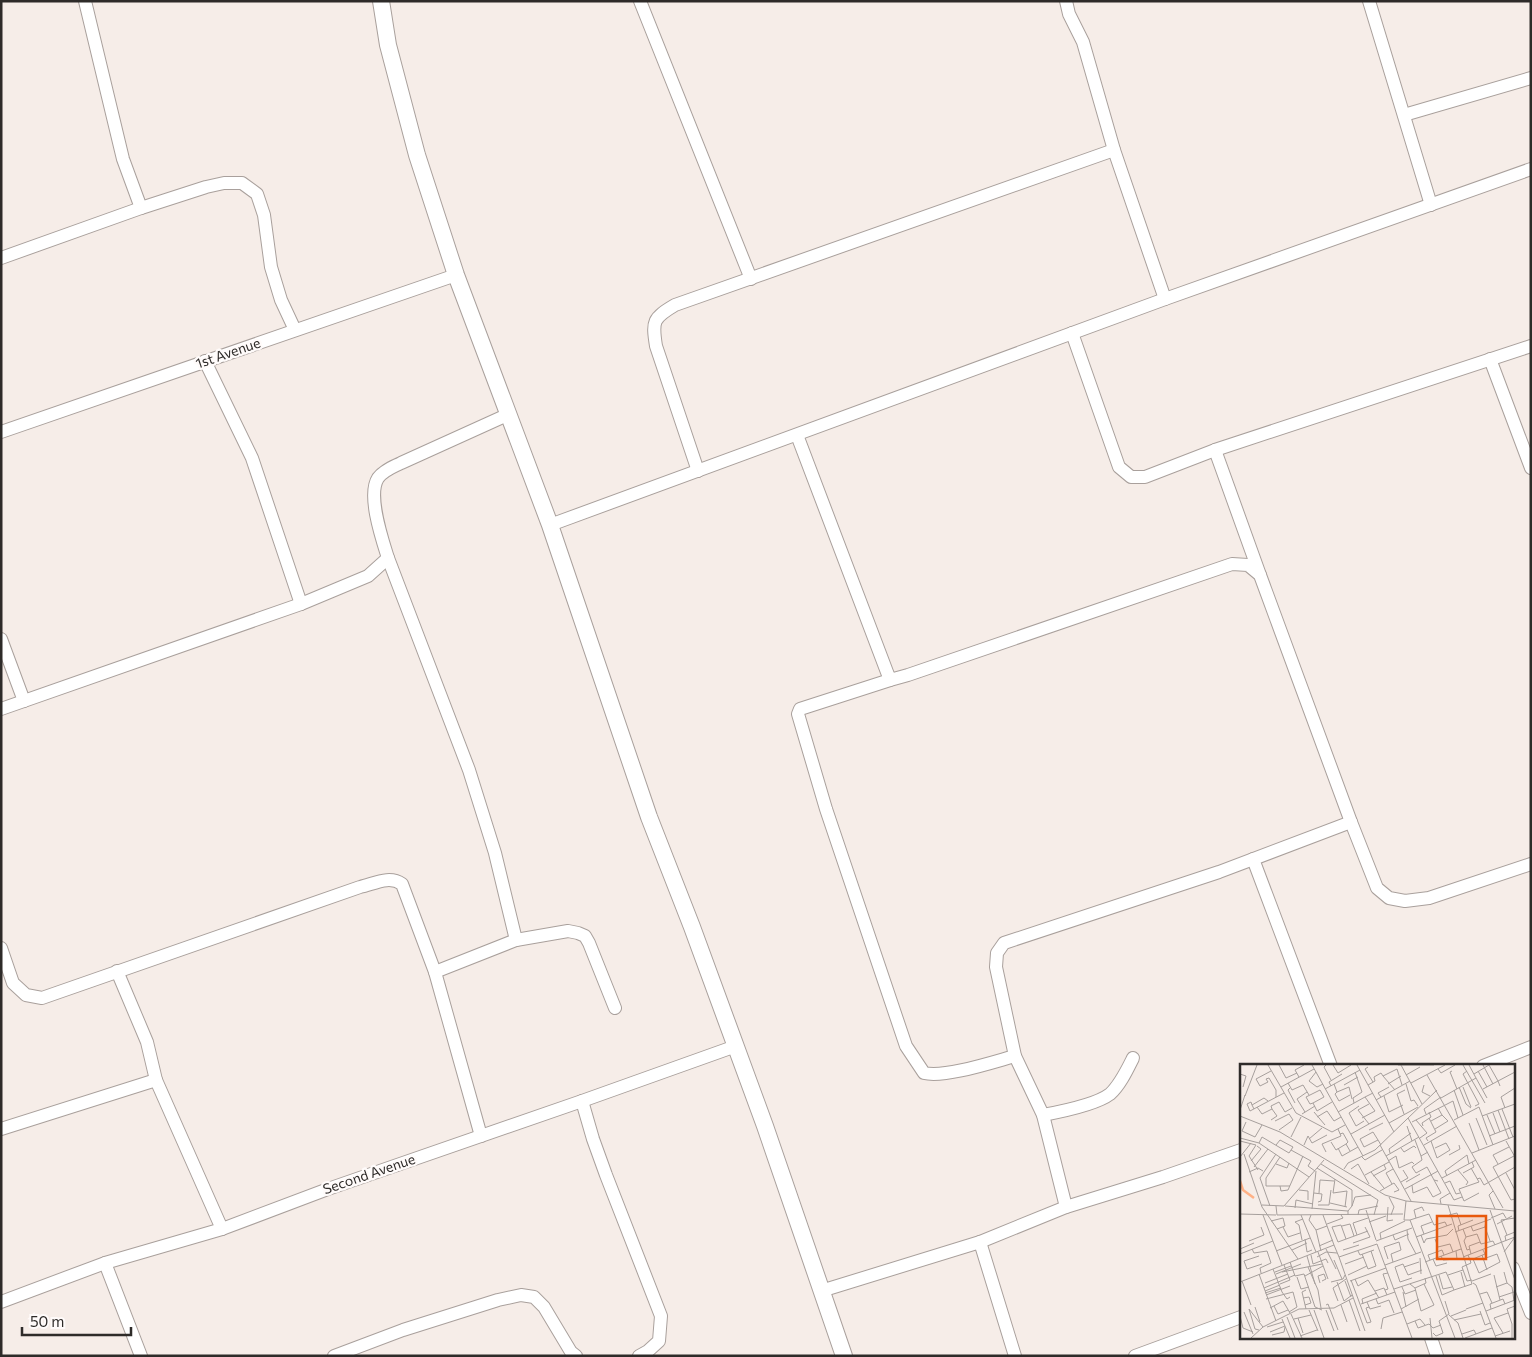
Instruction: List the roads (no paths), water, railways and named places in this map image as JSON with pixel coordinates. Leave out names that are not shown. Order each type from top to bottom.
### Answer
[{"type":"street","points":[[85,1],[123,159],[141,208]]},
{"type":"street","points":[[381,1],[388,45],[415,146],[456,275],[550,525],[650,817],[766,1126],[844,1356]]},
{"type":"street","points":[[640,1],[751,278]]},
{"type":"street","points":[[1066,1],[1068,14],[1083,42],[1114,150],[1165,300]]},
{"type":"street","points":[[1369,1],[1431,205]]},
{"type":"street","points":[[1404,115],[1531,78]]},
{"type":"street","points":[[698,471],[656,346],[653,328],[659,314],[675,306],[751,278],[1114,150]]},
{"type":"street","points":[[550,525],[1072,333],[1531,170]]},
{"type":"street","points":[[1,258],[141,208],[224,183],[242,184],[257,194],[264,215],[271,267],[281,300],[295,330]]},
{"type":"street","name":"1st Avenue","points":[[1,432],[456,275]]},
{"type":"street","points":[[1072,333],[1119,468],[1131,477],[1145,477],[1215,450],[1531,346]]},
{"type":"street","points":[[1490,359],[1531,468]]},
{"type":"street","points":[[205,361],[252,458],[301,604]]},
{"type":"street","points":[[508,415],[384,471],[377,479],[374,490],[377,520],[388,558],[469,770],[495,853],[516,940]]},
{"type":"street","points":[[797,435],[890,680]]},
{"type":"street","points":[[1215,450],[1350,822],[1377,888],[1389,898],[1405,901],[1429,898],[1531,864]]},
{"type":"street","points":[[1,710],[301,604],[368,576],[388,558]]},
{"type":"street","points":[[1015,1056],[945,1074],[933,1075],[924,1073],[906,1046],[829,818],[798,714],[800,709],[927,669],[1232,564],[1248,565],[1260,575]]},
{"type":"street","points":[[1,639],[24,701]]},
{"type":"street","points":[[1066,1207],[1043,1115],[1015,1056],[996,967],[997,953],[1004,943],[1219,872],[1350,822]]},
{"type":"street","points":[[1253,859],[1330,1064]]},
{"type":"street","points":[[1,948],[13,983],[26,995],[42,998],[351,891],[388,879],[396,880],[402,884],[435,972],[481,1136]]},
{"type":"street","points":[[435,972],[516,940],[568,931],[585,936],[615,1008]]},
{"type":"street","points":[[118,971],[146,1042],[156,1080],[222,1228]]},
{"type":"street","name":"Second Avenue","points":[[1,1302],[105,1263],[222,1228],[736,1046]]},
{"type":"street","points":[[1488,1064],[1531,1047]]},
{"type":"street","points":[[1043,1115],[1074,1109],[1108,1095],[1117,1086],[1134,1058]]},
{"type":"street","points":[[1,1129],[156,1080]]},
{"type":"street","points":[[582,1101],[606,1175],[661,1316],[659,1341],[639,1356]]},
{"type":"street","points":[[821,1291],[980,1242],[1066,1207],[1163,1177],[1240,1150]]},
{"type":"street","points":[[980,1242],[1015,1356]]},
{"type":"street","points":[[105,1263],[141,1356]]},
{"type":"street","points":[[1514,1270],[1531,1313]]},
{"type":"street","points":[[334,1356],[403,1330],[498,1300],[521,1295],[534,1297],[539,1302],[576,1356]]},
{"type":"street","points":[[1136,1356],[1240,1317]]},
{"type":"street","points":[[1432,1340],[1437,1356]]}]
